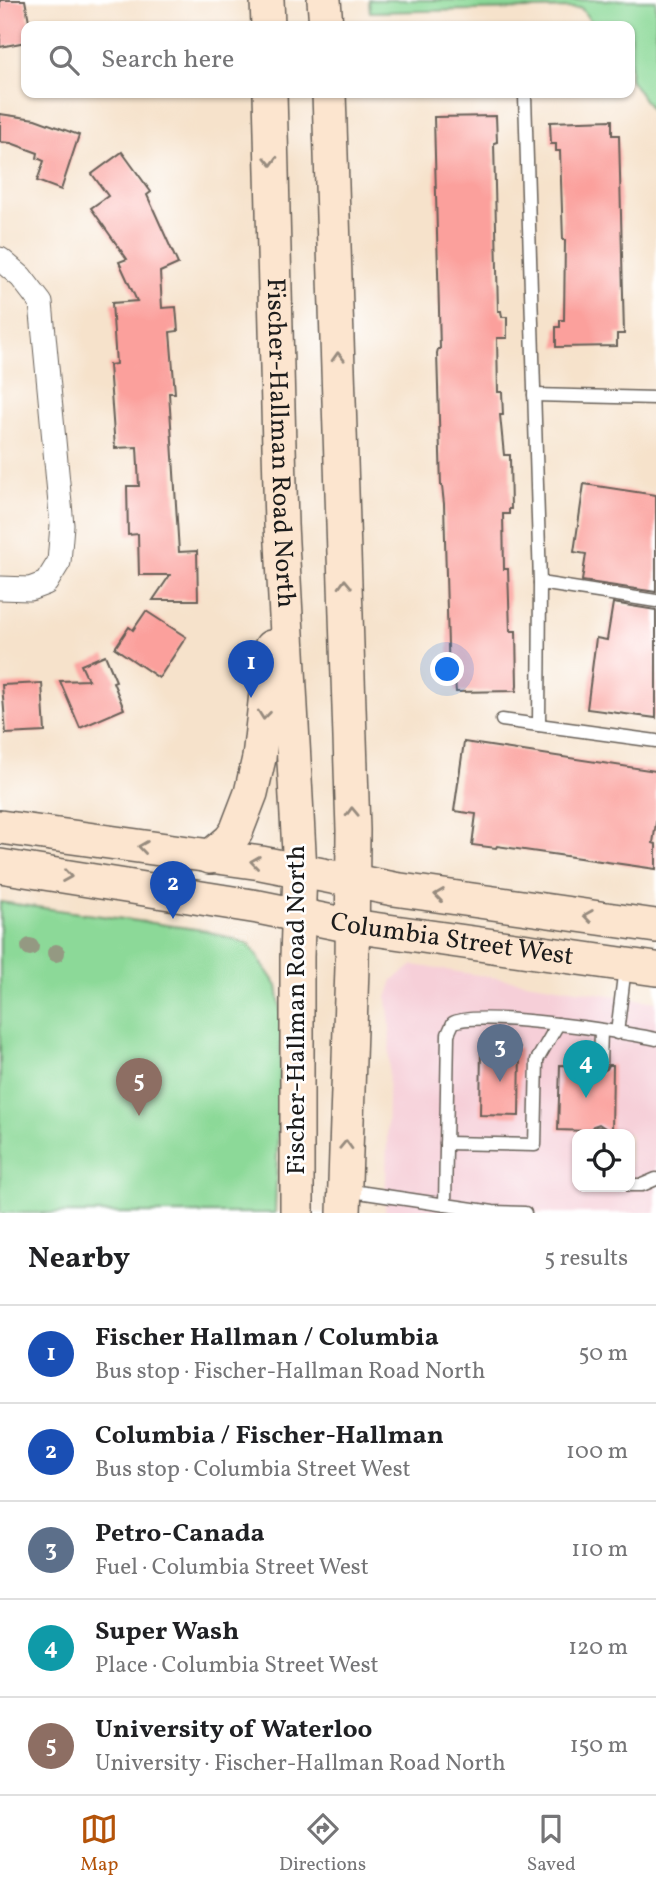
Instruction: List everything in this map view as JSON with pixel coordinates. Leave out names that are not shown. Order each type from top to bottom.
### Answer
[{"type":"main road","points":[[267,0],[268,21]]},
{"type":"main road","points":[[324,0],[326,21]]},
{"type":"main road","name":"Fischer-Hallman Road North","points":[[270,98],[281,525],[300,870],[297,957],[297,1213]]},
{"type":"main road","name":"Fischer-Hallman Road North","points":[[329,98],[352,818],[345,1201]]},
{"type":"main road","points":[[210,857],[230,840],[242,821],[259,758],[281,525]]},
{"type":"main road","name":"Columbia Street West","points":[[0,827],[261,863],[394,889],[656,926]]},
{"type":"main road","name":"Columbia Street West","points":[[0,866],[258,907],[352,926],[641,967]]},
{"type":"street","points":[[0,259],[21,277],[41,303],[62,525],[59,562],[47,583],[30,589],[0,588]]},
{"type":"lane","points":[[524,98],[540,583],[539,725]]},
{"type":"lane","points":[[534,395],[656,398]]},
{"type":"lane","points":[[540,583],[656,601]]},
{"type":"lane","points":[[502,720],[656,741]]},
{"type":"lane","points":[[617,1032],[641,967]]},
{"type":"lane","points":[[444,1205],[448,1034],[453,1023],[464,1018],[524,1020],[652,1038]]},
{"type":"lane","points":[[446,1143],[536,1145],[537,1060],[558,1024]]},
{"type":"lane","points":[[600,1065],[601,1030]]},
{"type":"lane","points":[[635,1185],[656,1180]]},
{"type":"lane","points":[[345,1201],[444,1205],[493,1212],[525,1213]]},
{"type":"shaded area","points":[[413,965],[656,1002],[656,1213],[385,1213],[390,1025],[387,998],[393,980]]},
{"type":"green space","points":[[369,0],[656,0],[656,117],[635,86],[635,21],[590,21],[581,8],[370,12]]},
{"type":"green space","points":[[0,902],[203,930],[249,944],[277,986],[282,1020],[275,1213],[0,1213]]},
{"type":"building","points":[[0,0],[25,0],[29,21],[21,21],[21,43],[0,47]]},
{"type":"building","points":[[0,114],[35,119],[79,135],[61,190],[37,181],[44,161],[37,158],[38,153],[0,142]]},
{"type":"building","points":[[496,116],[497,142],[494,143],[498,311],[501,311],[502,317],[507,317],[507,338],[497,338],[498,392],[502,392],[503,415],[500,415],[504,455],[510,455],[511,509],[509,514],[503,514],[504,569],[508,569],[510,631],[516,631],[517,686],[516,691],[456,692],[455,680],[449,681],[444,504],[441,486],[434,117]]},
{"type":"building","points":[[612,120],[612,135],[619,135],[624,334],[617,334],[617,346],[556,347],[556,327],[560,327],[560,320],[564,320],[565,240],[560,151],[556,151],[556,144],[551,144],[550,122]]},
{"type":"building","points":[[122,152],[151,192],[147,195],[178,264],[160,272],[162,308],[176,307],[178,331],[170,332],[175,393],[169,393],[179,552],[197,551],[198,600],[153,600],[170,575],[139,575],[138,534],[128,535],[127,486],[139,486],[137,447],[115,448],[109,365],[116,364],[112,303],[137,301],[119,262],[127,259],[91,208],[108,196],[92,174]]},
{"type":"building","points":[[584,484],[656,495],[656,592],[582,581],[586,554],[574,552]]},
{"type":"building","points":[[613,603],[656,610],[656,718],[587,709],[596,638],[607,640]]},
{"type":"building","points":[[146,611],[186,637],[159,678],[115,648],[129,627],[133,630]]},
{"type":"building","points":[[105,655],[124,709],[80,728],[60,681],[88,680],[81,665]]},
{"type":"building","points":[[42,683],[45,732],[6,734],[2,685]]},
{"type":"building","points":[[464,742],[656,771],[656,823],[653,843],[656,844],[656,869],[497,846],[472,845],[476,814],[454,811]]},
{"type":"building","points":[[481,1047],[520,1048],[519,1116],[480,1115]]},
{"type":"building","points":[[591,1064],[595,1071],[600,1073],[613,1065],[612,1129],[605,1129],[599,1124],[591,1129],[558,1130],[560,1065]]},
{"type":"place","name":"Fischer Hallman / Columbia","points":[[251,698]]},
{"type":"place","name":"Columbia / Fischer-Hallman","points":[[173,919]]},
{"type":"place","name":"Petro-Canada","points":[[500,1082]]},
{"type":"place","name":"Super Wash","points":[[586,1098]]},
{"type":"place","name":"University of Waterloo","points":[[139,1116]]}]
